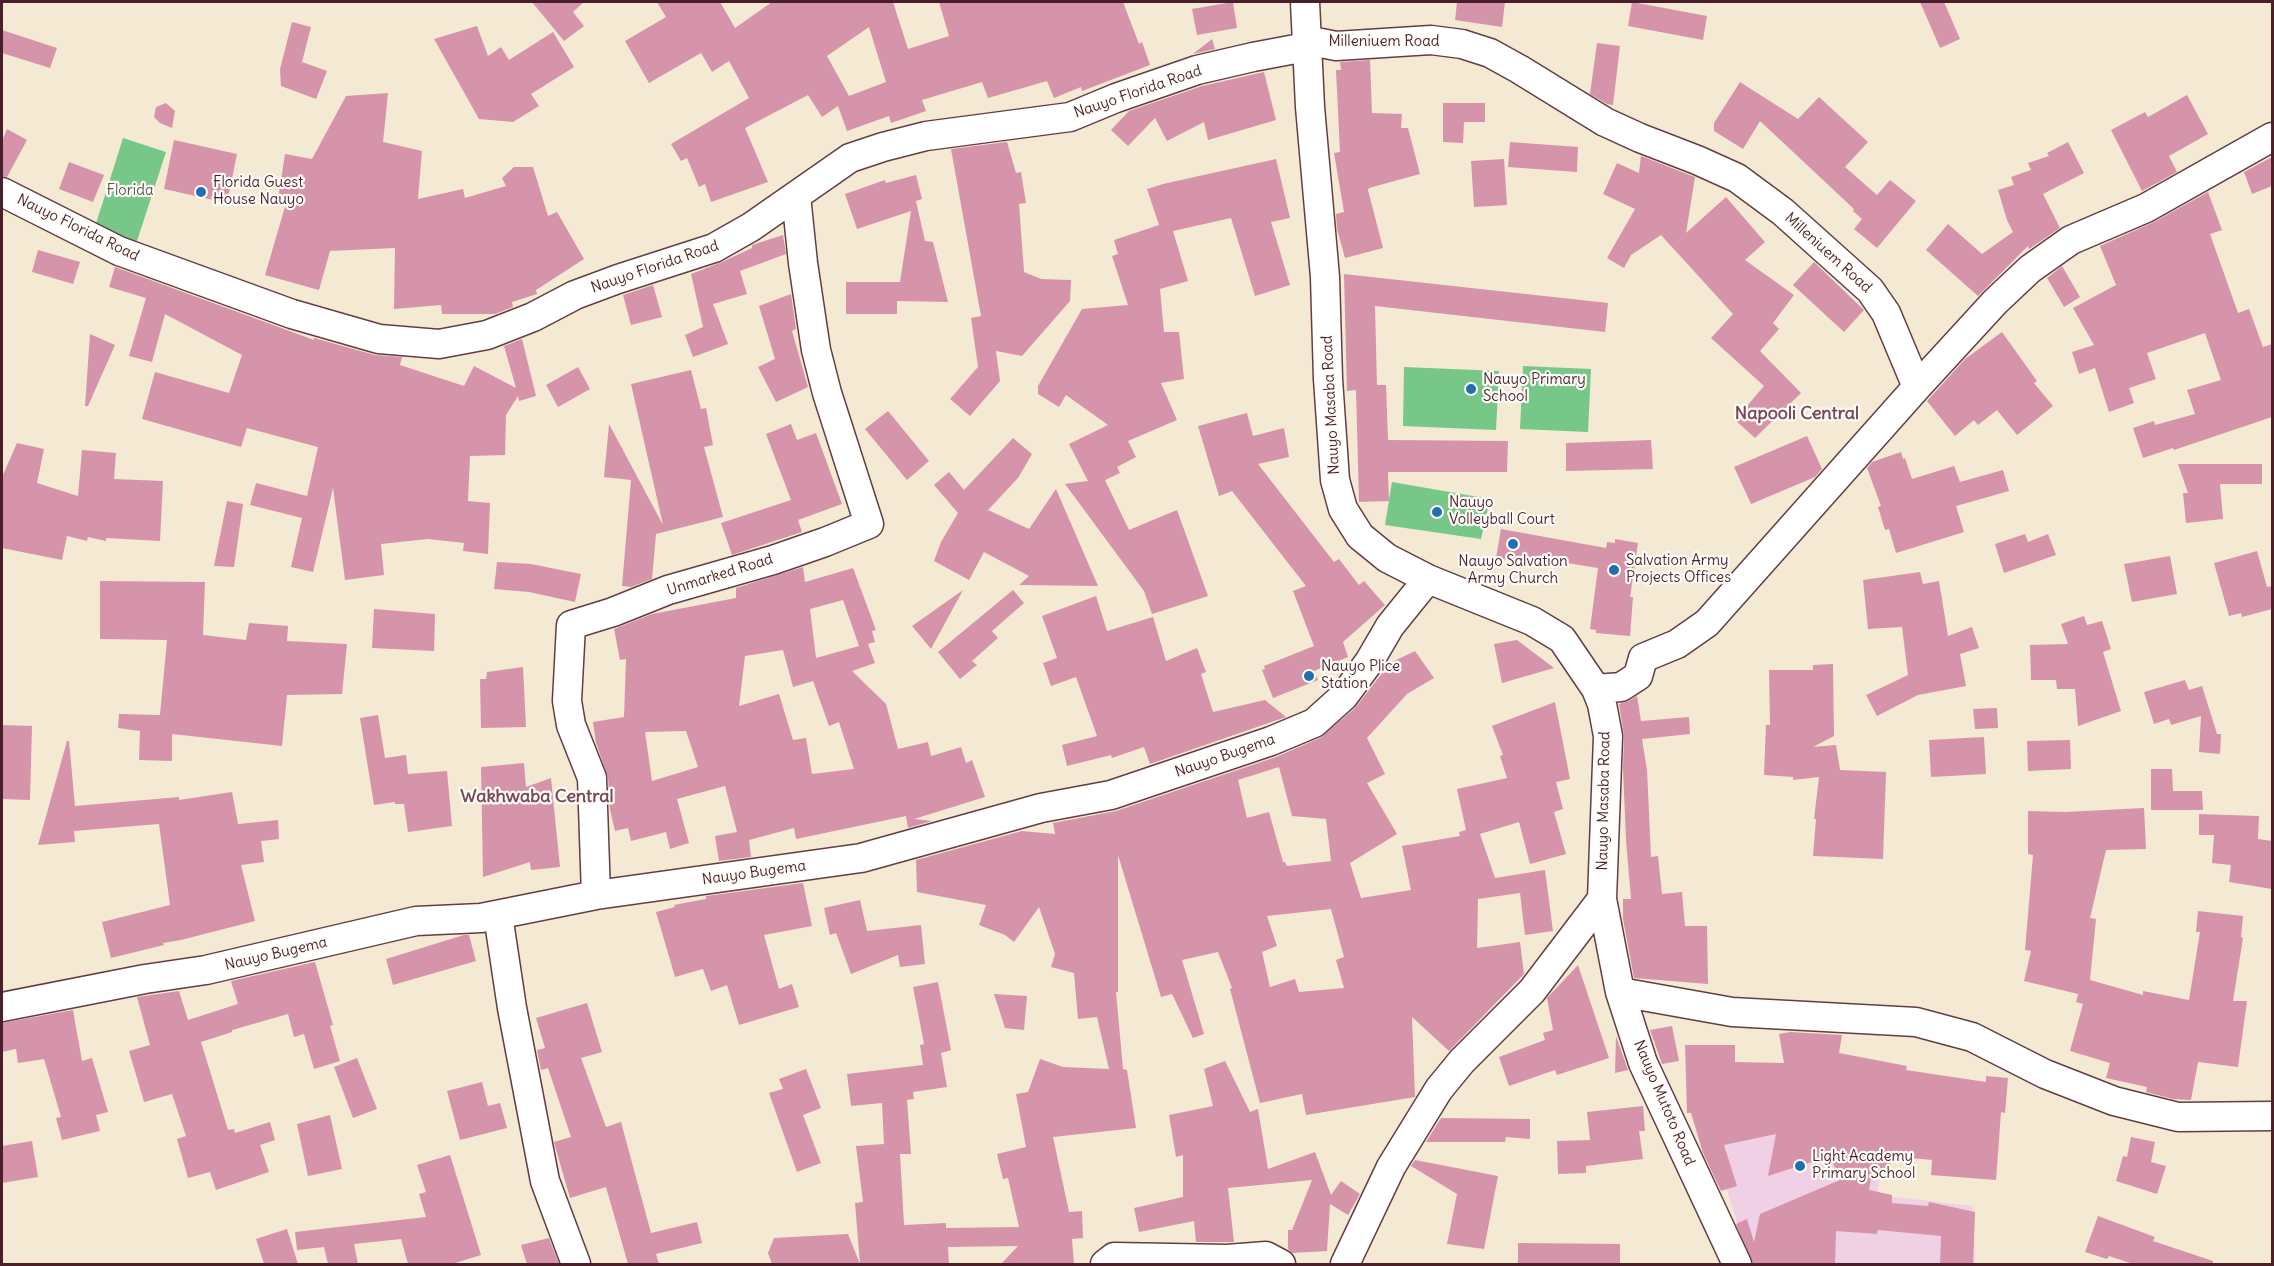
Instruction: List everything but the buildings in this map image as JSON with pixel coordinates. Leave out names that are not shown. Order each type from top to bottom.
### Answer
[{"type":"street","name":"Nauyo Masaba Road","points":[[1305,2],[1306,44],[1325,277],[1328,379],[1335,480],[1343,509],[1360,536],[1387,558],[1428,579],[1532,621],[1562,639],[1596,689],[1602,704],[1608,736],[1602,899]]},
{"type":"street","name":"Milleniuem Road","points":[[1306,44],[1336,46],[1431,40],[1462,44],[1481,50],[1538,80],[1605,122],[1737,178],[1783,212],[1870,290],[1886,313],[1917,387]]},
{"type":"street","name":"Nauyo Florida Road","points":[[2,192],[119,251],[292,314],[379,339],[439,344],[487,335],[533,317],[575,295],[714,248],[752,227],[850,158],[926,136],[1070,117],[1116,98],[1197,70],[1306,44]]},
{"type":"street","points":[[1596,689],[1621,687],[1638,676],[1643,658],[1677,644],[1707,623],[1917,387],[1995,302],[2030,269],[2071,240],[2146,208],[2272,137]]},
{"type":"street","name":"Unmarked Road","points":[[596,895],[592,778],[571,725],[567,701],[571,625],[613,612],[668,590],[773,560],[869,524],[827,393],[816,350],[796,196]]},
{"type":"street","name":"Nauyo Bugema","points":[[2,1006],[206,970],[416,921],[481,918],[596,895],[861,858],[1041,808],[1112,795],[1271,741],[1314,723],[1344,696],[1369,662],[1390,626],[1428,579]]},
{"type":"street","points":[[1345,1264],[1391,1167],[1439,1089],[1462,1061],[1532,991],[1602,899]]},
{"type":"street","name":"Nauyo Mutoto Road","points":[[1602,899],[1620,992],[1643,1063],[1737,1264]]},
{"type":"street","points":[[498,915],[512,1008],[545,1181],[576,1264]]},
{"type":"street","points":[[1620,992],[1732,1012],[1916,1022],[1972,1037],[2045,1074],[2114,1101],[2178,1117],[2272,1116]]},
{"type":"street","points":[[1105,1264],[1114,1257],[1227,1259],[1266,1256],[1281,1264]]},
{"type":"shaded area","name":"Light Academy Primary School","points":[[1709,1131],[1884,1136],[1877,1195],[1973,1206],[1975,1264],[1757,1264],[1737,1223]]},
{"type":"green space","name":"Florida","points":[[123,138],[166,152],[136,244],[94,230]]},
{"type":"green space","points":[[1523,366],[1591,369],[1588,432],[1520,429]]},
{"type":"green space","points":[[1404,367],[1499,371],[1496,430],[1403,426]]},
{"type":"green space","name":"Nauyo Volleyball Court","points":[[1392,482],[1490,499],[1481,539],[1385,525]]},
{"type":"place","name":"Florida Guest House Nauyo","points":[[201,192]]},
{"type":"place","name":"Nauyo Primary School","points":[[1471,389]]},
{"type":"place","name":"Nauyo Volleyball Court","points":[[1437,512]]},
{"type":"place","name":"Nauyo Salvation Army Church","points":[[1513,544]]},
{"type":"place","name":"Salvation Army Projects Offices","points":[[1614,570]]},
{"type":"place","name":"Nauyo Plice Station","points":[[1309,676]]},
{"type":"place","name":"Light Academy Primary School","points":[[1800,1166]]},
{"type":"district","name":"Napooli Central","points":[[1797,414]]},
{"type":"district","name":"Wakhwaba Central","points":[[537,797]]}]
